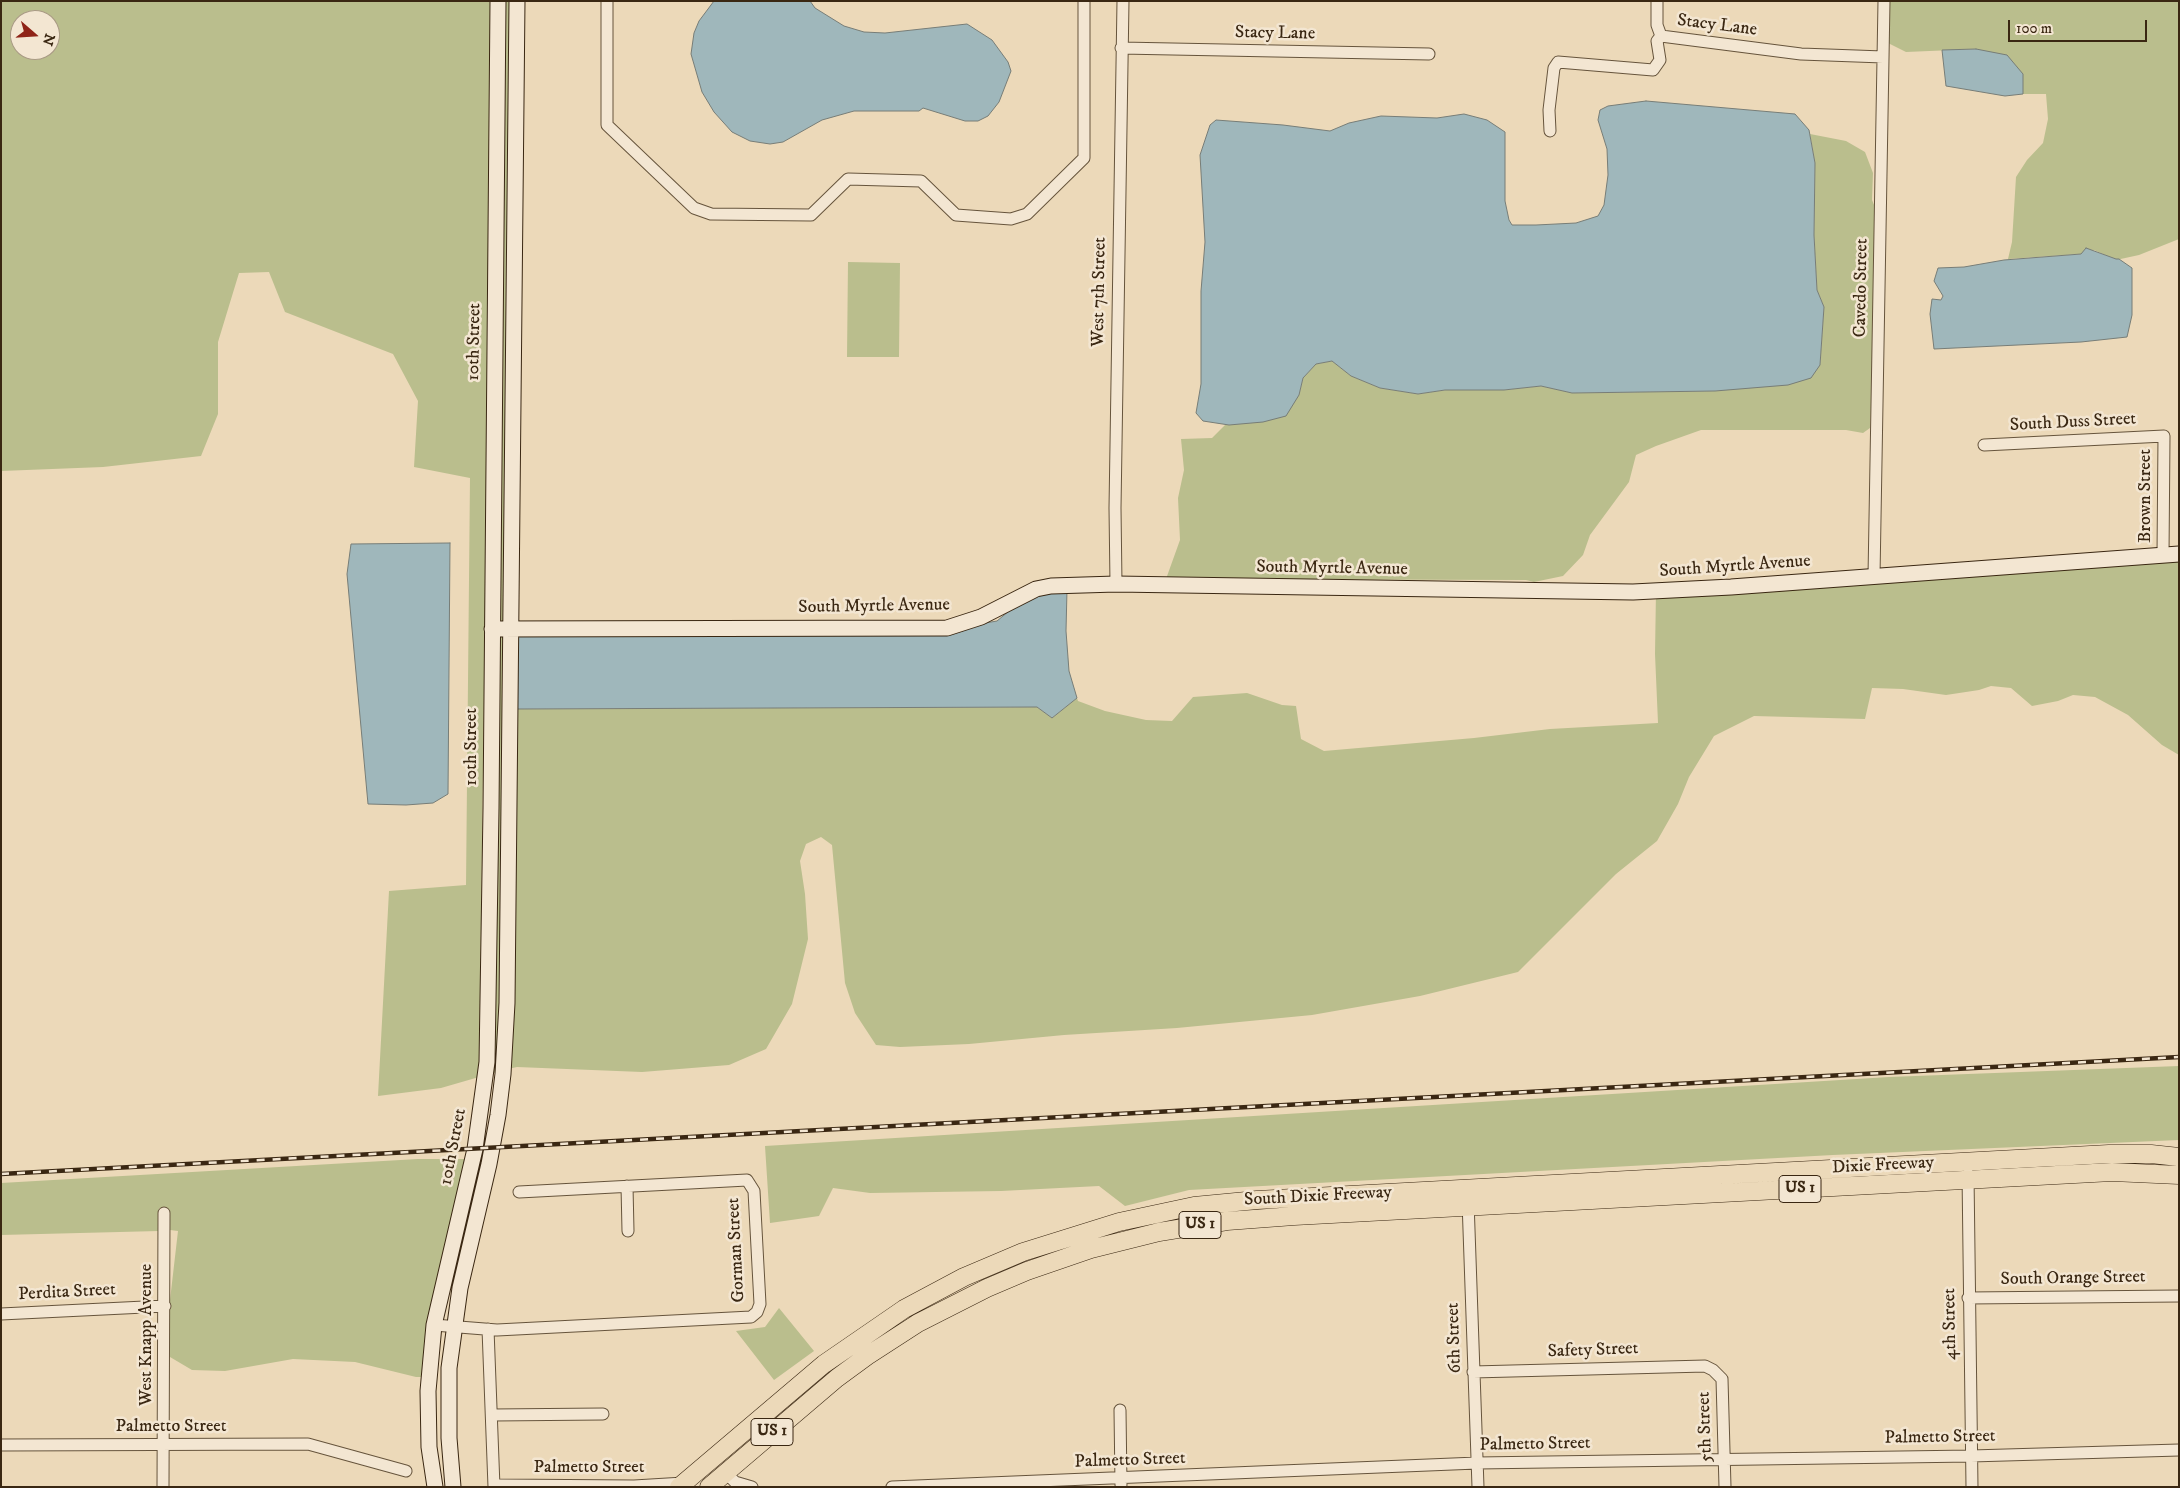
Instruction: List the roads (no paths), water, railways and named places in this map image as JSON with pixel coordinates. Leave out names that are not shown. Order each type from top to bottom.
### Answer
[{"type":"main road","name":"Dixie Freeway","points":[[1467,1188],[2109,1154],[2151,1154],[2179,1157]]},
{"type":"main road","name":"Dixie Freeway","points":[[1468,1206],[2112,1172],[2179,1175]]},
{"type":"main road","name":"South Dixie Freeway","points":[[682,1485],[824,1364],[879,1325],[935,1292],[1023,1252],[1119,1222],[1194,1206],[1292,1198],[1467,1188]]},
{"type":"main road","name":"South Dixie Freeway","points":[[709,1487],[816,1394],[890,1341],[946,1308],[1027,1271],[1121,1241],[1192,1226],[1227,1221],[1294,1216],[1468,1206]]},
{"type":"main road","points":[[725,1472],[725,1464],[729,1454],[741,1433]]},
{"type":"main road","points":[[704,1487],[711,1459]]},
{"type":"street","name":"10th Street","points":[[435,1487],[429,1447],[428,1391],[434,1326],[466,1187],[482,1106],[487,1062],[498,1]]},
{"type":"street","name":"10th Street","points":[[453,1487],[448,1392],[454,1327],[460,1288],[489,1164],[499,1106],[507,1004],[517,1]]},
{"type":"street","points":[[607,1],[607,125],[694,208],[711,214],[811,215],[848,179],[921,181],[956,216],[1011,219],[1027,214],[1084,158],[1084,1]]},
{"type":"street","name":"West 7th Street","points":[[1116,584],[1123,1]]},
{"type":"street","points":[[1657,1],[1657,25],[1661,36]]},
{"type":"street","name":"Cavedo Street","points":[[1874,576],[1884,1]]},
{"type":"street","name":"Stacy Lane","points":[[1550,131],[1549,110],[1554,68],[1558,62],[1653,70],[1660,60],[1657,42],[1661,36],[1801,54],[1883,57]]},
{"type":"street","name":"Stacy Lane","points":[[1121,48],[1428,54]]},
{"type":"street","name":"South Duss Street","points":[[1984,444],[2164,436]]},
{"type":"street","name":"Brown Street","points":[[2163,556],[2164,436]]},
{"type":"street","name":"South Myrtle Avenue","points":[[492,629],[947,628],[981,617],[1036,589],[1051,586],[1116,584],[1633,592],[2179,554]]},
{"type":"street","points":[[482,1106],[499,1106]]},
{"type":"street","name":"4th Street","points":[[1967,1161],[1972,1487]]},
{"type":"street","points":[[1722,1175],[1723,1193]]},
{"type":"street","name":"Gorman Street","points":[[434,1326],[488,1329],[751,1317],[757,1312],[760,1304],[754,1191],[747,1180],[519,1192]]},
{"type":"street","points":[[627,1186],[628,1232]]},
{"type":"street","points":[[466,1187],[482,1190]]},
{"type":"street","name":"6th Street","points":[[1467,1188],[1478,1487]]},
{"type":"street","points":[[1292,1198],[1294,1216]]},
{"type":"street","name":"West Knapp Avenue","points":[[163,1487],[164,1213]]},
{"type":"street","points":[[1119,1222],[1121,1241]]},
{"type":"street","points":[[935,1292],[946,1308]]},
{"type":"street","name":"South Orange Street","points":[[1968,1298],[2179,1296]]},
{"type":"street","name":"Perdita Street","points":[[1,1314],[165,1306]]},
{"type":"street","points":[[879,1325],[890,1341]]},
{"type":"street","points":[[488,1329],[493,1415],[494,1487]]},
{"type":"street","name":"Safety Street","points":[[1473,1372],[1705,1366],[1714,1370]]},
{"type":"street","name":"5th Street","points":[[1714,1370],[1722,1379],[1725,1487]]},
{"type":"street","points":[[1120,1410],[1121,1483]]},
{"type":"street","points":[[493,1415],[603,1414]]},
{"type":"street","name":"Palmetto Street","points":[[1,1445],[308,1444],[406,1470]]},
{"type":"street","name":"Palmetto Street","points":[[892,1487],[1121,1483],[1477,1463],[1971,1456],[2179,1450]]},
{"type":"street","points":[[725,1472],[735,1482],[752,1487]]},
{"type":"street","name":"Palmetto Street","points":[[494,1487],[682,1485]]},
{"type":"water","points":[[714,1],[810,1],[815,8],[844,26],[864,32],[885,33],[967,24],[992,40],[1008,62],[1011,71],[999,102],[988,116],[978,121],[965,121],[923,108],[919,111],[854,111],[822,120],[783,142],[770,144],[750,141],[732,132],[714,112],[702,92],[691,54],[694,33],[699,21]]},
{"type":"water","points":[[1976,49],[2007,55],[2023,74],[2023,94],[2005,96],[1946,86],[1942,50]]},
{"type":"water","points":[[1646,101],[1795,114],[1809,130],[1815,163],[1814,235],[1817,290],[1824,307],[1820,365],[1811,378],[1788,385],[1715,391],[1572,393],[1541,386],[1504,390],[1445,390],[1418,394],[1380,388],[1351,376],[1332,361],[1316,364],[1303,378],[1299,395],[1286,416],[1263,422],[1229,425],[1203,421],[1196,413],[1201,384],[1201,291],[1205,242],[1200,155],[1210,125],[1216,120],[1330,131],[1349,123],[1381,116],[1437,118],[1464,114],[1487,120],[1505,132],[1505,201],[1509,220],[1512,225],[1536,225],[1576,223],[1598,216],[1604,205],[1608,175],[1607,149],[1598,120],[1600,110],[1608,106]]},
{"type":"water","points":[[2086,248],[2119,259],[2132,268],[2132,315],[2127,337],[2081,342],[1934,349],[1930,314],[1932,299],[1941,300],[1943,296],[1934,281],[1938,268],[1964,267],[2004,260],[2081,254]]},
{"type":"water","points":[[450,543],[448,794],[433,803],[406,805],[368,804],[347,574],[351,544]]},
{"type":"water","points":[[1067,590],[1066,631],[1069,671],[1077,698],[1052,718],[1037,707],[515,709],[515,634],[968,626],[997,621],[1015,606],[1039,593]]},
{"type":"railway","points":[[1,1174],[2179,1057]]}]
